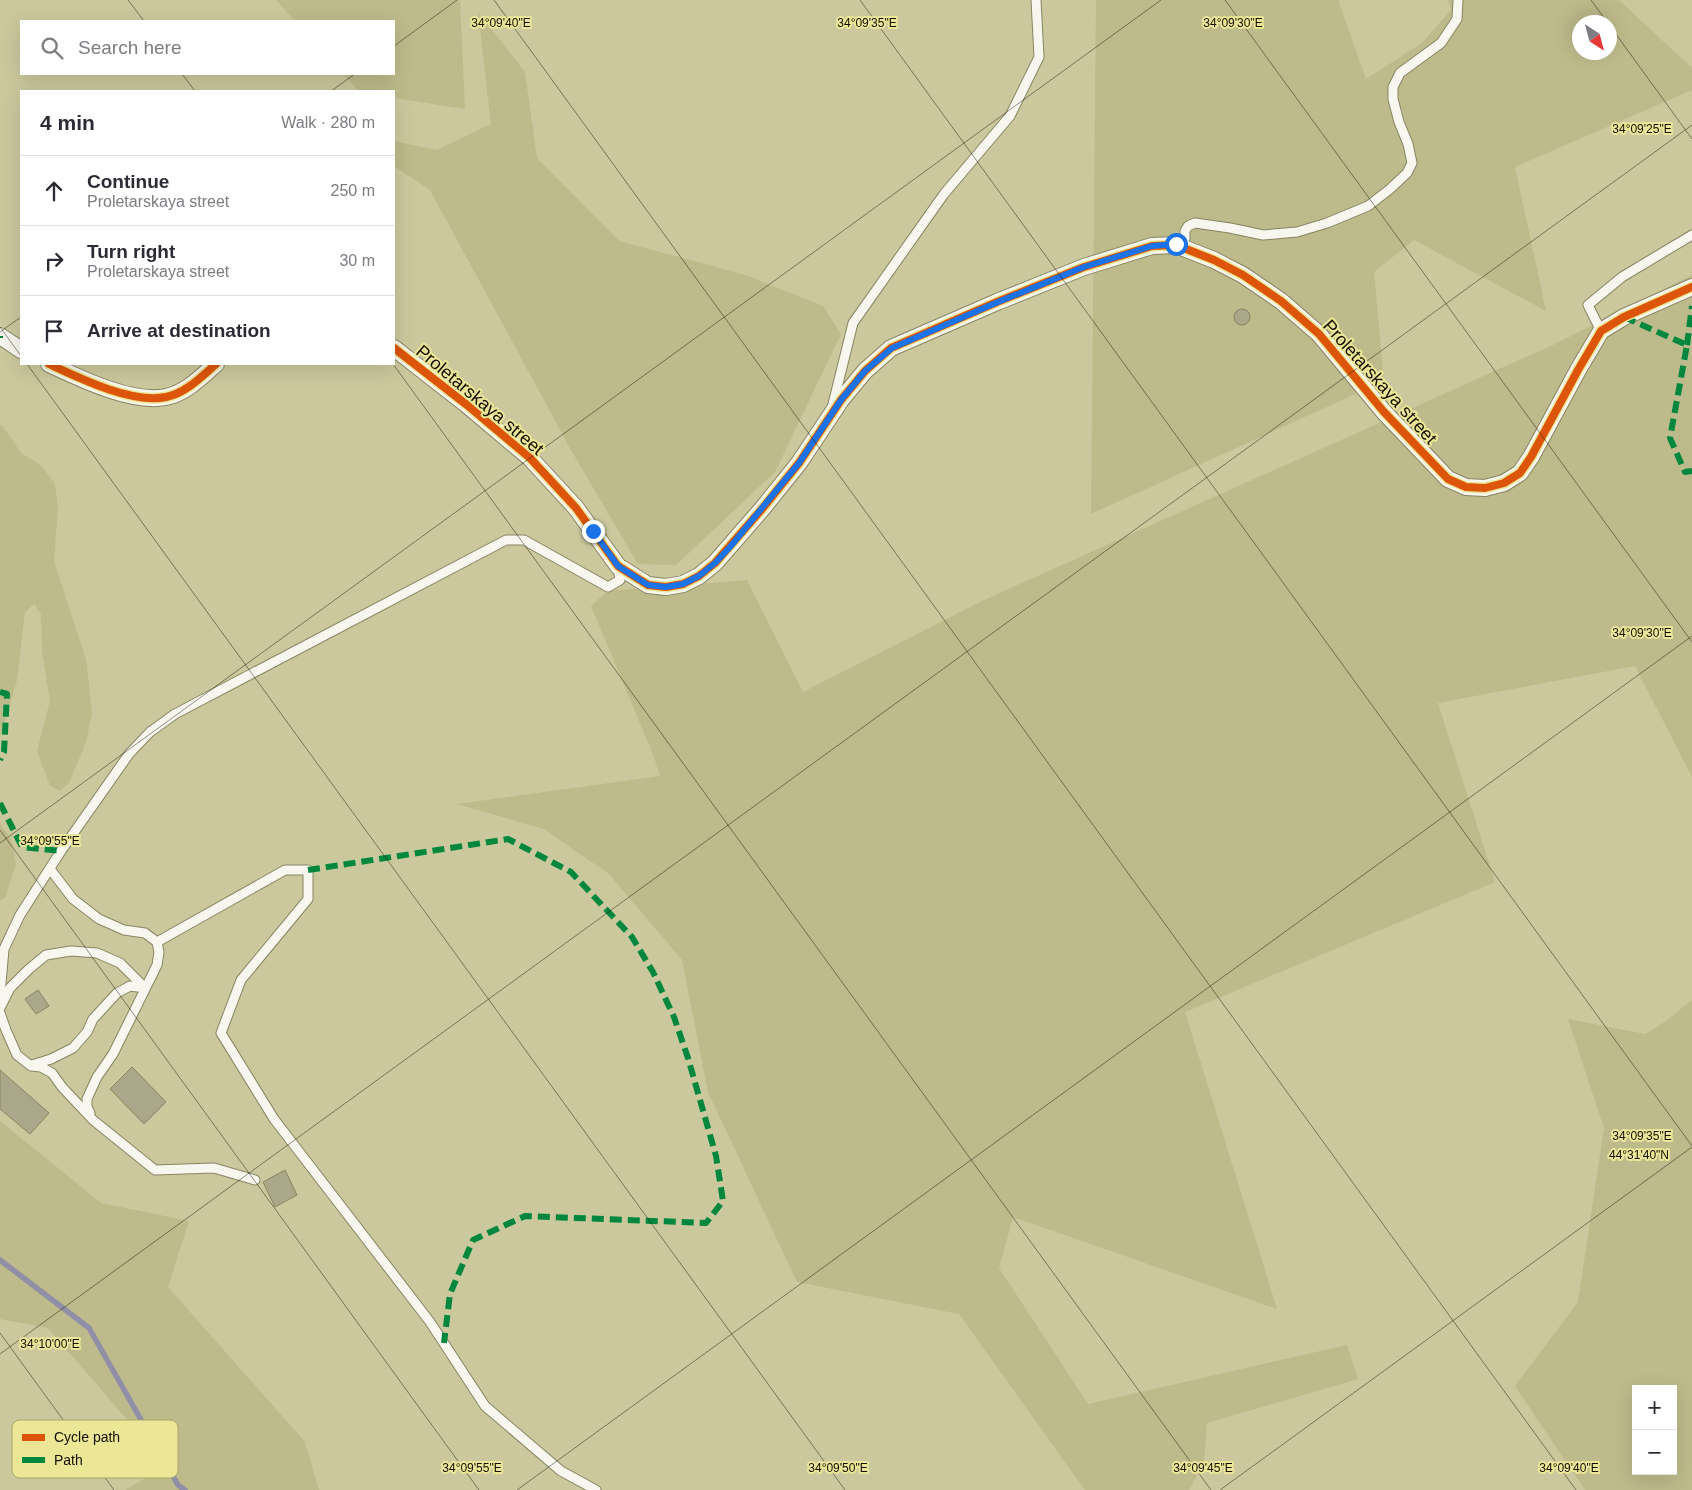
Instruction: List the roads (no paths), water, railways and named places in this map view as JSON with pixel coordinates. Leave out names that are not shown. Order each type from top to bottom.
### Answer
[{"type":"street","name":"Proletarskaya street","points":[[395,349],[467,405],[530,458],[576,508],[618,566],[648,585],[666,587],[683,584],[699,576],[715,563],[799,463],[841,400],[865,371],[892,348],[1084,267],[1152,246],[1176,244],[1214,260],[1243,275],[1282,301],[1319,334],[1384,412],[1448,479],[1466,487],[1485,488],[1504,484],[1520,473],[1531,457],[1601,331],[1624,317],[1692,287]]},
{"type":"street","points":[[0,336],[20,349]]},
{"type":"street","points":[[51,365],[112,390],[148,398],[167,397],[190,386],[215,365]]},
{"type":"lane","points":[[830,417],[853,323],[944,194],[1010,116],[1039,57],[1036,0]]},
{"type":"lane","points":[[1176,244],[1185,239],[1185,230],[1188,226],[1196,223],[1264,236],[1297,232],[1327,223],[1368,206],[1390,189],[1407,173],[1412,163],[1408,144],[1399,122],[1393,99],[1393,87],[1400,73],[1441,42],[1457,19],[1458,0]]},
{"type":"lane","points":[[1601,331],[1588,305],[1622,277],[1692,235]]},
{"type":"lane","points":[[0,995],[4,949],[20,915],[129,754],[150,732],[175,714],[506,540],[524,540],[608,587],[620,580],[618,566]]},
{"type":"lane","points":[[50,869],[73,899],[99,919],[124,930],[145,933],[157,942],[159,952],[157,965],[113,1054],[87,1099],[87,1107],[93,1120]]},
{"type":"lane","points":[[157,942],[285,870],[308,870],[308,899],[241,980],[221,1033],[274,1120],[430,1322],[485,1406],[561,1471],[596,1490]]},
{"type":"lane","points":[[0,1008],[10,988],[29,969],[46,956],[71,951],[96,953],[120,963],[145,988]]},
{"type":"lane","points":[[31,1066],[73,1048],[87,1032],[93,1019],[117,993],[130,986],[145,988]]},
{"type":"lane","points":[[0,1013],[18,1055],[31,1066],[41,1067],[52,1073],[62,1088],[93,1120],[155,1170],[214,1168],[255,1180]]},
{"type":"waterway","points":[[0,1260],[89,1328],[141,1420]]},
{"type":"waterway","points":[[174,1478],[178,1485],[185,1490]]}]
